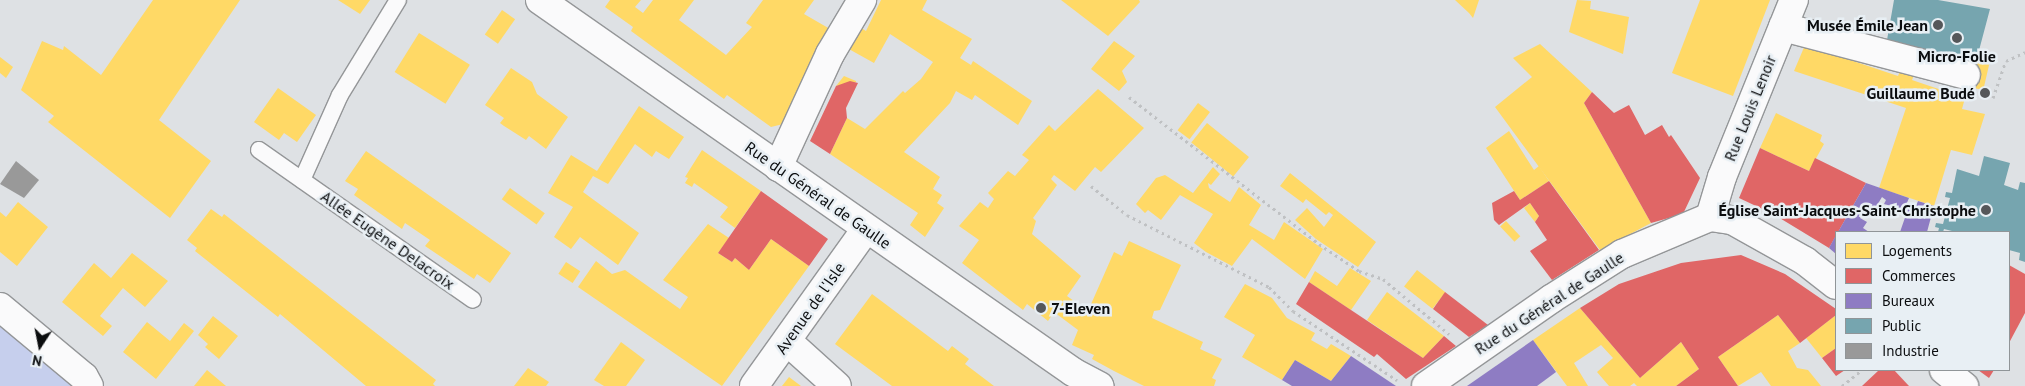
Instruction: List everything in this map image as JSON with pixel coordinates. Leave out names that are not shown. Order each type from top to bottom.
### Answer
[{"type":"street","name":"Rue du Général de Gaulle","points":[[540,0],[866,229],[1068,379],[1099,386]]},
{"type":"street","points":[[778,167],[830,54],[862,0]]},
{"type":"street","name":"Rue Louis Lenoir","points":[[1710,217],[1722,177],[1794,0]]},
{"type":"street","points":[[1783,27],[1966,75]]},
{"type":"street","name":"Rue du Général de Gaulle","points":[[1426,386],[1622,254],[1710,217]]},
{"type":"street","points":[[1710,217],[1732,220],[1805,261],[1835,284]]},
{"type":"street","name":"Avenue de l'Isle","points":[[754,386],[866,229]]},
{"type":"street","points":[[0,307],[84,377],[89,386]]},
{"type":"street","points":[[787,341],[837,386]]},
{"type":"street","points":[[1945,371],[1964,386]]},
{"type":"lane","points":[[302,180],[340,95],[398,0]]},
{"type":"lane","name":"Allée Eugène Delacroix","points":[[258,150],[473,300]]},
{"type":"path","points":[[1999,83],[2006,61],[2025,52]]},
{"type":"path","points":[[1129,97],[1319,244],[1360,272],[1383,279],[1472,354]]},
{"type":"path","points":[[1091,186],[1127,215],[1269,288],[1293,311],[1404,386]]},
{"type":"path","points":[[1842,386],[1861,371]]},
{"type":"shaded area","points":[[0,307],[89,386],[0,386]]},
{"type":"building: Logements","points":[[153,0],[240,0],[159,120],[211,161],[170,218],[48,122],[54,116],[21,90],[42,41],[63,50],[64,46],[101,75]]},
{"type":"building: Logements","points":[[338,0],[370,0],[360,14]]},
{"type":"building: Logements","points":[[610,0],[641,0],[635,7],[643,13],[653,0],[694,0],[679,20],[726,55],[752,27],[746,23],[763,0],[814,0],[804,14],[830,29],[783,124],[771,127],[727,95],[724,99],[631,31],[633,27],[605,7]]},
{"type":"building: Logements","points":[[881,0],[927,0],[922,10],[972,39],[960,58],[971,65],[973,61],[1032,101],[1018,125],[975,95],[972,100],[956,91],[950,103],[904,152],[940,177],[933,189],[942,195],[937,203],[944,208],[925,237],[910,225],[918,213],[830,154],[847,118],[865,129],[903,91],[905,93],[921,79],[933,62],[890,34],[874,63],[847,48],[858,26],[866,31]]},
{"type":"building: Logements","points":[[1061,0],[1139,0],[1140,2],[1108,36]]},
{"type":"building: Logements","points":[[1455,0],[1479,0],[1473,18],[1469,13]]},
{"type":"building: Logements","points":[[1577,0],[1591,1],[1590,9],[1629,17],[1623,54],[1569,32]]},
{"type":"building: Logements","points":[[1700,0],[1770,0],[1733,96],[1672,73]]},
{"type":"building: Logements","points":[[502,10],[515,19],[498,44],[485,35]]},
{"type":"building: Logements","points":[[419,33],[470,65],[446,104],[395,72]]},
{"type":"building: Logements","points":[[1114,41],[1135,56],[1122,71],[1127,82],[1119,91],[1091,69]]},
{"type":"building: Logements","points":[[1540,44],[1592,92],[1584,103],[1651,223],[1600,250],[1495,107],[1532,77],[1513,58]]},
{"type":"building: Logements","points":[[1805,45],[1898,76],[1900,71],[1914,75],[1912,80],[1965,98],[1962,109],[1985,114],[1972,155],[1951,150],[1934,206],[1879,188],[1906,108],[1794,71]]},
{"type":"building: Logements","points":[[1978,55],[1991,58],[1983,90],[1971,87]]},
{"type":"building: Logements","points":[[0,57],[13,67],[6,78],[0,73]]},
{"type":"building: Logements","points":[[511,68],[532,82],[537,94],[568,117],[546,149],[529,136],[526,140],[504,126],[500,123],[504,118],[485,105]]},
{"type":"building: Logements","points":[[844,76],[856,81],[856,82],[836,86]]},
{"type":"building: Logements","points":[[278,88],[316,115],[297,142],[284,133],[279,140],[254,122]]},
{"type":"building: Logements","points":[[1098,89],[1144,128],[1101,172],[1095,167],[1075,191],[1054,175],[1051,179],[1057,185],[1033,218],[1036,221],[1032,234],[1081,276],[1067,296],[1088,311],[1114,252],[1122,256],[1129,241],[1181,265],[1160,310],[1154,311],[1152,318],[1203,342],[1200,349],[1222,359],[1212,378],[1216,380],[1214,386],[1144,386],[1092,359],[1094,355],[1072,345],[1078,330],[1054,312],[1048,321],[1027,304],[1023,310],[962,263],[979,240],[959,226],[980,202],[988,208],[994,199],[988,193],[1008,171],[1015,176],[1029,160],[1022,155],[1049,125],[1055,131]]},
{"type":"building: Logements","points":[[1198,103],[1210,112],[1190,139],[1178,130]]},
{"type":"building: Logements","points":[[639,106],[684,137],[669,159],[656,151],[652,157],[635,144],[608,184],[593,176],[583,192],[639,233],[618,265],[580,237],[571,249],[554,237],[573,207],[548,193],[571,155],[597,171]]},
{"type":"building: Logements","points":[[1776,113],[1822,135],[1820,141],[1824,144],[1809,171],[1760,148]]},
{"type":"building: Logements","points":[[1207,123],[1249,157],[1233,176],[1191,142]]},
{"type":"building: Logements","points":[[1509,131],[1534,170],[1539,166],[1549,181],[1520,200],[1486,148]]},
{"type":"building: Logements","points":[[702,150],[761,191],[735,228],[720,217],[728,207],[694,183],[692,187],[685,183],[688,178],[685,177]]},
{"type":"building: Logements","points":[[366,151],[511,253],[490,283],[477,274],[474,279],[425,246],[430,240],[405,223],[402,229],[354,195],[358,189],[345,181]]},
{"type":"building: Logements","points":[[1213,167],[1220,174],[1211,185],[1208,183],[1209,188],[1230,202],[1239,187],[1261,205],[1249,225],[1274,240],[1284,222],[1323,249],[1305,279],[1252,239],[1232,266],[1206,252],[1194,243],[1213,214],[1180,195],[1161,220],[1148,210],[1145,213],[1136,204],[1156,178],[1165,175],[1193,193]]},
{"type":"building: Logements","points":[[1290,173],[1376,242],[1358,267],[1316,239],[1295,220],[1307,208],[1324,227],[1333,215],[1329,212],[1326,215],[1306,199],[1303,203],[1280,186]]},
{"type":"building: Logements","points":[[510,188],[545,213],[537,225],[502,199]]},
{"type":"building: Logements","points":[[18,202],[48,227],[17,266],[0,252],[0,212],[6,217]]},
{"type":"building: Logements","points":[[1530,203],[1539,216],[1535,222],[1524,208]]},
{"type":"building: Logements","points":[[211,209],[222,217],[224,214],[436,380],[433,384],[435,386],[366,386],[280,314],[278,317],[195,251],[197,248],[187,240]]},
{"type":"building: Logements","points":[[1506,221],[1520,236],[1514,242],[1500,226]]},
{"type":"building: Logements","points":[[708,224],[729,238],[718,253],[732,262],[735,258],[749,270],[771,239],[809,266],[722,386],[578,287],[596,261],[612,274],[625,270],[680,309],[688,297],[663,280]]},
{"type":"building: Logements","points":[[132,253],[168,281],[145,307],[123,288],[100,316],[112,326],[103,336],[62,302],[94,263],[111,278]]},
{"type":"building: Logements","points":[[566,262],[580,271],[573,283],[558,274]]},
{"type":"building: Logements","points":[[1350,268],[1371,281],[1351,310],[1309,282],[1315,271],[1337,286]]},
{"type":"building: Logements","points":[[1417,270],[1445,292],[1432,309],[1404,287]]},
{"type":"building: Logements","points":[[1245,284],[1272,298],[1287,318],[1315,333],[1311,340],[1327,349],[1331,344],[1351,356],[1331,381],[1295,360],[1282,380],[1242,357],[1255,335],[1224,317]]},
{"type":"building: Logements","points":[[1387,292],[1444,336],[1423,358],[1367,320]]},
{"type":"building: Logements","points":[[872,294],[948,351],[952,346],[969,359],[965,364],[994,386],[892,386],[835,344]]},
{"type":"building: Logements","points":[[1580,308],[1640,378],[1681,342],[1699,369],[1676,386],[1637,386],[1634,383],[1630,386],[1609,386],[1597,372],[1613,358],[1601,345],[1574,363],[1588,386],[1567,386],[1533,340]]},
{"type":"building: Logements","points":[[1778,315],[1800,343],[1788,351],[1797,368],[1808,370],[1821,386],[1771,386],[1761,372],[1738,386],[1718,357]]},
{"type":"building: Logements","points":[[213,316],[238,336],[219,359],[205,347],[208,344],[198,335]]},
{"type":"building: Logements","points":[[1835,316],[1835,349],[1822,358],[1806,338]]},
{"type":"building: Logements","points":[[147,322],[170,341],[184,323],[194,331],[156,379],[123,352]]},
{"type":"building: Logements","points":[[621,342],[645,360],[626,386],[604,386],[594,380]]},
{"type":"building: Logements","points":[[528,368],[549,382],[546,386],[514,386]]},
{"type":"building: Logements","points":[[207,370],[226,386],[194,386]]},
{"type":"building: Logements","points":[[789,377],[801,386],[782,386]]},
{"type":"building: Commerces","points":[[850,81],[858,83],[846,108],[847,118],[830,154],[810,141],[836,86]]},
{"type":"building: Commerces","points":[[1592,92],[1614,113],[1629,105],[1645,135],[1662,125],[1669,137],[1671,135],[1700,178],[1683,214],[1651,223],[1584,103]]},
{"type":"building: Commerces","points":[[1760,148],[1809,171],[1815,158],[1866,183],[1839,231],[1835,231],[1835,237],[1829,248],[1773,214],[1739,198]]},
{"type":"building: Commerces","points":[[1549,181],[1599,250],[1552,280],[1530,251],[1547,240],[1535,222],[1539,216],[1530,203],[1499,225],[1494,220],[1492,203],[1514,191],[1520,200]]},
{"type":"building: Commerces","points":[[761,191],[828,239],[809,266],[771,239],[749,270],[735,258],[732,262],[718,253]]},
{"type":"building: Commerces","points":[[1741,255],[1785,274],[1835,308],[1835,316],[1800,343],[1778,315],[1718,357],[1738,386],[1676,386],[1699,369],[1681,342],[1640,378],[1580,308],[1619,284],[1681,263]]},
{"type":"building: Commerces","points":[[2010,266],[2025,274],[2025,313],[2010,341]]},
{"type":"building: Commerces","points":[[1309,282],[1423,358],[1444,336],[1456,346],[1406,379],[1377,354],[1374,357],[1296,304]]},
{"type":"building: Commerces","points":[[1445,292],[1488,325],[1469,337],[1433,309]]},
{"type":"building: Commerces","points":[[1835,349],[1835,371],[1844,371],[1836,376],[1822,358]]},
{"type":"building: Commerces","points":[[1878,371],[1895,371],[1909,386],[1862,386]]},
{"type":"building: Commerces","points":[[1979,371],[1993,371],[1989,378]]},
{"type":"building: Bureaux","points":[[1866,183],[1909,198],[1902,209],[1884,204],[1886,200],[1882,197],[1870,217],[1863,213],[1860,218],[1867,222],[1863,228],[1868,231],[1839,231]]},
{"type":"building: Bureaux","points":[[1918,201],[1934,206],[1927,231],[1900,231],[1908,209],[1914,211]]},
{"type":"building: Bureaux","points":[[1835,237],[1835,253],[1829,248]]},
{"type":"building: Bureaux","points":[[1533,340],[1556,372],[1537,386],[1467,386]]},
{"type":"building: Bureaux","points":[[1351,356],[1396,386],[1292,386],[1282,380],[1295,360],[1331,381]]},
{"type":"building: Public","name":"Musée Émile Jean","points":[[1894,0],[1938,0],[1990,9],[1977,58],[1966,56],[1965,67],[1900,51],[1901,43],[1887,40]]},
{"type":"building: Public","name":"Église Saint-Jacques-Saint-Christophe","points":[[1984,156],[2010,163],[2004,185],[2018,190],[2020,182],[2025,183],[2025,262],[2019,260],[2020,253],[2010,250],[2010,231],[1952,231],[1944,229],[1943,231],[1938,231],[1939,228],[1935,227],[1936,223],[1943,224],[1950,198],[1945,197],[1946,192],[1952,193],[1957,169],[1979,176]]},
{"type":"building: Industrie","points":[[16,161],[39,180],[24,198],[0,184]]},
{"type":"place","name":"Musée Émile Jean","points":[[1938,25]]},
{"type":"place","name":"Micro-Folie","points":[[1957,38]]},
{"type":"place","name":"Guillaume Budé","points":[[1985,93]]},
{"type":"place","name":"Église Saint-Jacques-Saint-Christophe","points":[[1986,210]]},
{"type":"place","name":"7-Eleven","points":[[1041,308]]}]
